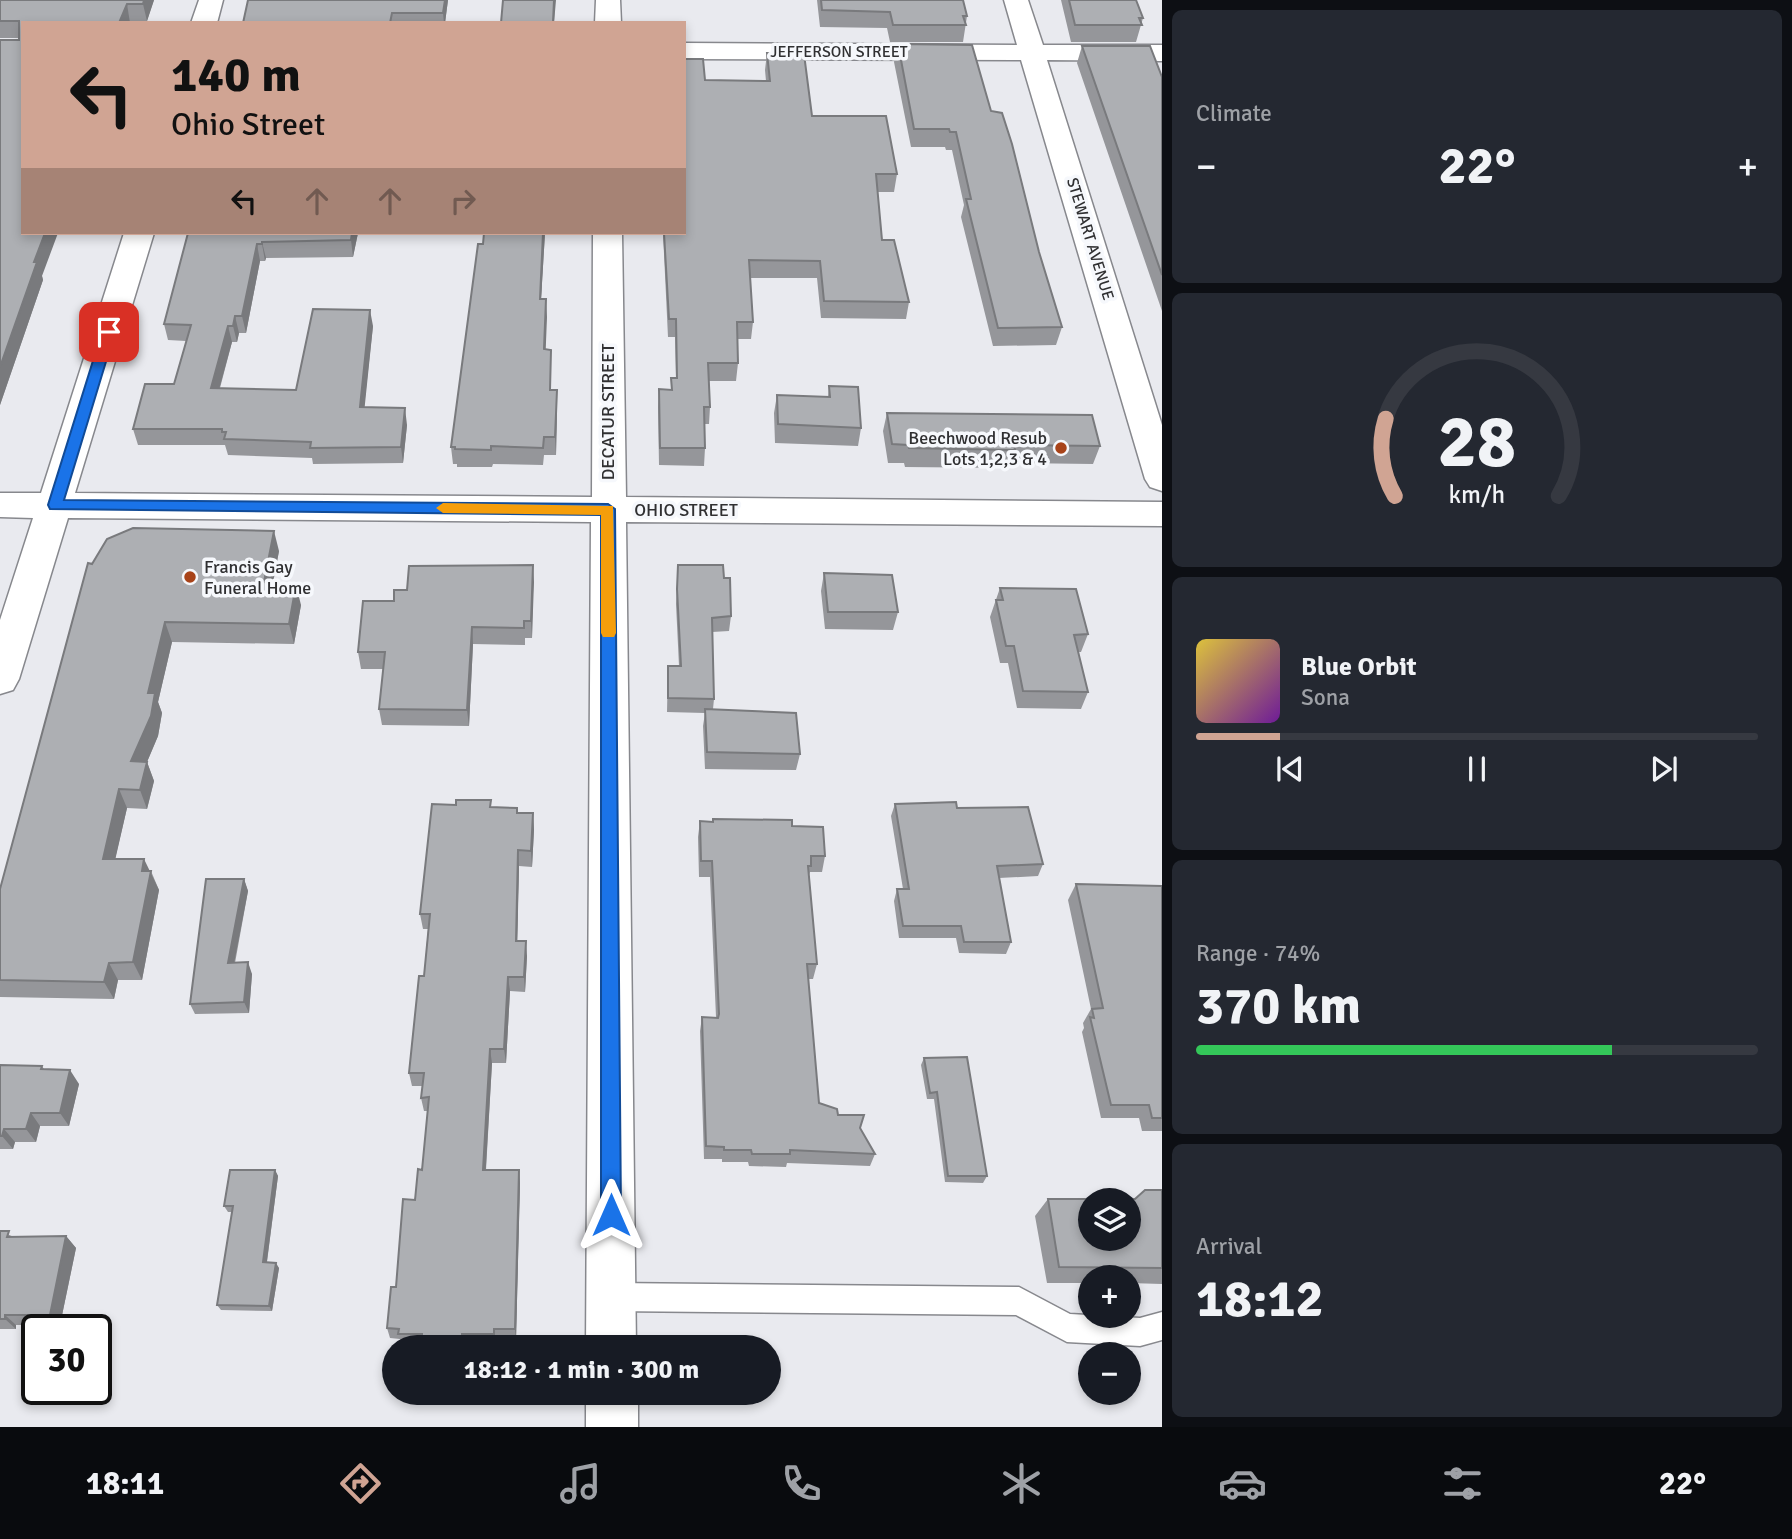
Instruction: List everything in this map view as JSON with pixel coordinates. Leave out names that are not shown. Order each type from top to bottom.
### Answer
[{"type":"street","points":[[205,21],[211,0]]},
{"type":"street","points":[[608,0],[608,21]]},
{"type":"street","name":"STEWART AVENUE","points":[[1016,0],[1162,479]]},
{"type":"street","name":"JEFFERSON STREET","points":[[686,51],[1162,54]]},
{"type":"street","points":[[0,679],[138,235]]},
{"type":"street","name":"DECATUR STREET","points":[[608,235],[611,1335]]},
{"type":"street","name":"OHIO STREET","points":[[0,505],[1162,514]]},
{"type":"street","points":[[611,1405],[612,1427]]},
{"type":"lane","points":[[611,1297],[1019,1301],[1067,1328],[1140,1332],[1162,1326]]},
{"type":"building","points":[[0,0],[144,0],[143,4],[127,4],[120,21],[21,21],[21,235],[44,235],[0,367],[0,40],[19,40],[19,21],[0,21]]},
{"type":"building","points":[[248,0],[445,0],[443,13],[392,13],[390,21],[243,21]]},
{"type":"building","points":[[503,0],[554,0],[553,21],[501,21]]},
{"type":"building","points":[[821,0],[963,0],[966,25],[893,25],[890,12],[822,10]]},
{"type":"building","points":[[1069,0],[1136,0],[1143,18],[1139,18],[1142,25],[1075,25]]},
{"type":"building","points":[[898,44],[972,45],[991,111],[1002,113],[1012,144],[1039,252],[1062,327],[998,328],[966,199],[971,199],[956,132],[950,132],[949,129],[914,129]]},
{"type":"building","points":[[1082,46],[1150,46],[1162,77],[1162,275]]},
{"type":"building","points":[[767,53],[804,54],[812,116],[886,116],[897,174],[876,174],[882,240],[894,240],[909,302],[824,301],[820,261],[749,260],[753,322],[737,322],[738,363],[708,363],[710,407],[704,407],[705,448],[660,448],[659,389],[672,390],[671,378],[677,378],[676,319],[669,319],[664,235],[686,235],[686,59],[703,59],[705,80],[770,81]]},
{"type":"building","points":[[187,235],[352,235],[351,240],[257,244],[242,316],[235,316],[233,326],[228,326],[211,388],[296,390],[313,309],[370,310],[360,407],[405,408],[401,447],[310,448],[311,442],[224,439],[226,432],[222,432],[222,429],[133,429],[145,384],[174,384],[191,325],[164,324]]},
{"type":"building","points":[[484,235],[543,235],[540,299],[546,299],[544,349],[551,350],[550,390],[557,390],[555,437],[544,437],[543,448],[491,446],[491,450],[451,447],[478,244],[483,244]]},
{"type":"building","points":[[829,386],[858,387],[861,428],[778,424],[777,395],[830,397]]},
{"type":"building","points":[[887,413],[1092,415],[1100,446],[1014,445],[1015,450],[909,448],[908,445],[892,444]]},
{"type":"building","points":[[133,528],[274,531],[264,582],[296,585],[289,624],[165,622],[148,693],[155,693],[151,716],[131,761],[147,762],[140,790],[119,789],[103,859],[144,859],[142,871],[151,871],[133,962],[109,963],[104,982],[0,980],[0,889],[88,563],[92,564],[107,539]]},
{"type":"building","points":[[533,565],[531,621],[524,621],[524,628],[472,627],[467,710],[379,709],[385,652],[358,652],[363,601],[394,601],[394,590],[407,590],[409,566]]},
{"type":"building","points":[[678,565],[723,565],[724,578],[730,578],[731,616],[712,618],[714,699],[668,698],[668,666],[681,666]]},
{"type":"building","points":[[824,573],[892,575],[898,612],[828,612]]},
{"type":"building","points":[[1000,588],[1076,589],[1088,634],[1074,635],[1088,692],[1023,691],[1014,646],[1006,646],[996,600],[1003,600]]},
{"type":"building","points":[[705,709],[796,713],[800,754],[707,752]]},
{"type":"building","points":[[456,800],[491,800],[490,807],[517,808],[517,813],[533,813],[531,851],[518,850],[516,941],[526,941],[524,977],[508,977],[504,1049],[490,1049],[483,1170],[519,1170],[515,1329],[494,1329],[494,1334],[398,1334],[399,1329],[387,1328],[391,1287],[396,1287],[403,1199],[415,1200],[418,1169],[422,1170],[429,1097],[421,1098],[424,1073],[409,1073],[419,976],[424,976],[430,914],[420,914],[432,804],[456,805]]},
{"type":"building","points":[[956,802],[957,808],[1028,807],[1043,864],[997,866],[1011,942],[964,942],[961,926],[903,926],[897,889],[909,889],[895,804]]},
{"type":"building","points":[[713,819],[792,820],[792,826],[823,827],[825,856],[811,856],[811,866],[808,866],[817,964],[807,964],[819,1103],[837,1109],[838,1115],[864,1115],[860,1128],[875,1154],[790,1150],[790,1154],[752,1154],[751,1150],[724,1150],[724,1147],[706,1146],[702,1017],[718,1018],[719,1014],[712,861],[701,861],[700,821],[713,822]]},
{"type":"building","points":[[206,879],[244,879],[228,963],[248,962],[244,1002],[190,1004]]},
{"type":"building","points":[[1076,884],[1162,886],[1162,1118],[1152,1118],[1149,1105],[1111,1105],[1090,1017],[1094,1018],[1092,1009],[1103,1008]]},
{"type":"building","points":[[967,1057],[987,1176],[948,1176],[937,1092],[930,1093],[924,1058]]},
{"type":"building","points":[[0,1065],[70,1070],[60,1113],[31,1113],[26,1129],[4,1129],[0,1136]]},
{"type":"building","points":[[230,1170],[275,1170],[263,1262],[276,1263],[269,1306],[217,1305],[233,1206],[224,1206]]},
{"type":"building","points":[[1145,1190],[1162,1190],[1162,1268],[1141,1268],[1141,1265],[1059,1267],[1048,1199],[1078,1199],[1078,1251],[1141,1251],[1141,1194]]},
{"type":"building","points":[[0,1231],[9,1231],[7,1237],[66,1236],[50,1314],[5,1315],[5,1319],[0,1319]]},
{"type":"slow traffic","points":[[443,508],[608,509],[608,633]]},
{"type":"place","name":"Beechwood Resub Lots 1,2,3 & 4","points":[[1061,448]]},
{"type":"place","name":"Francis Gay Funeral Home","points":[[190,577]]},
{"type":"route","points":[[109,332],[55,505],[608,509],[611,1215]]}]
